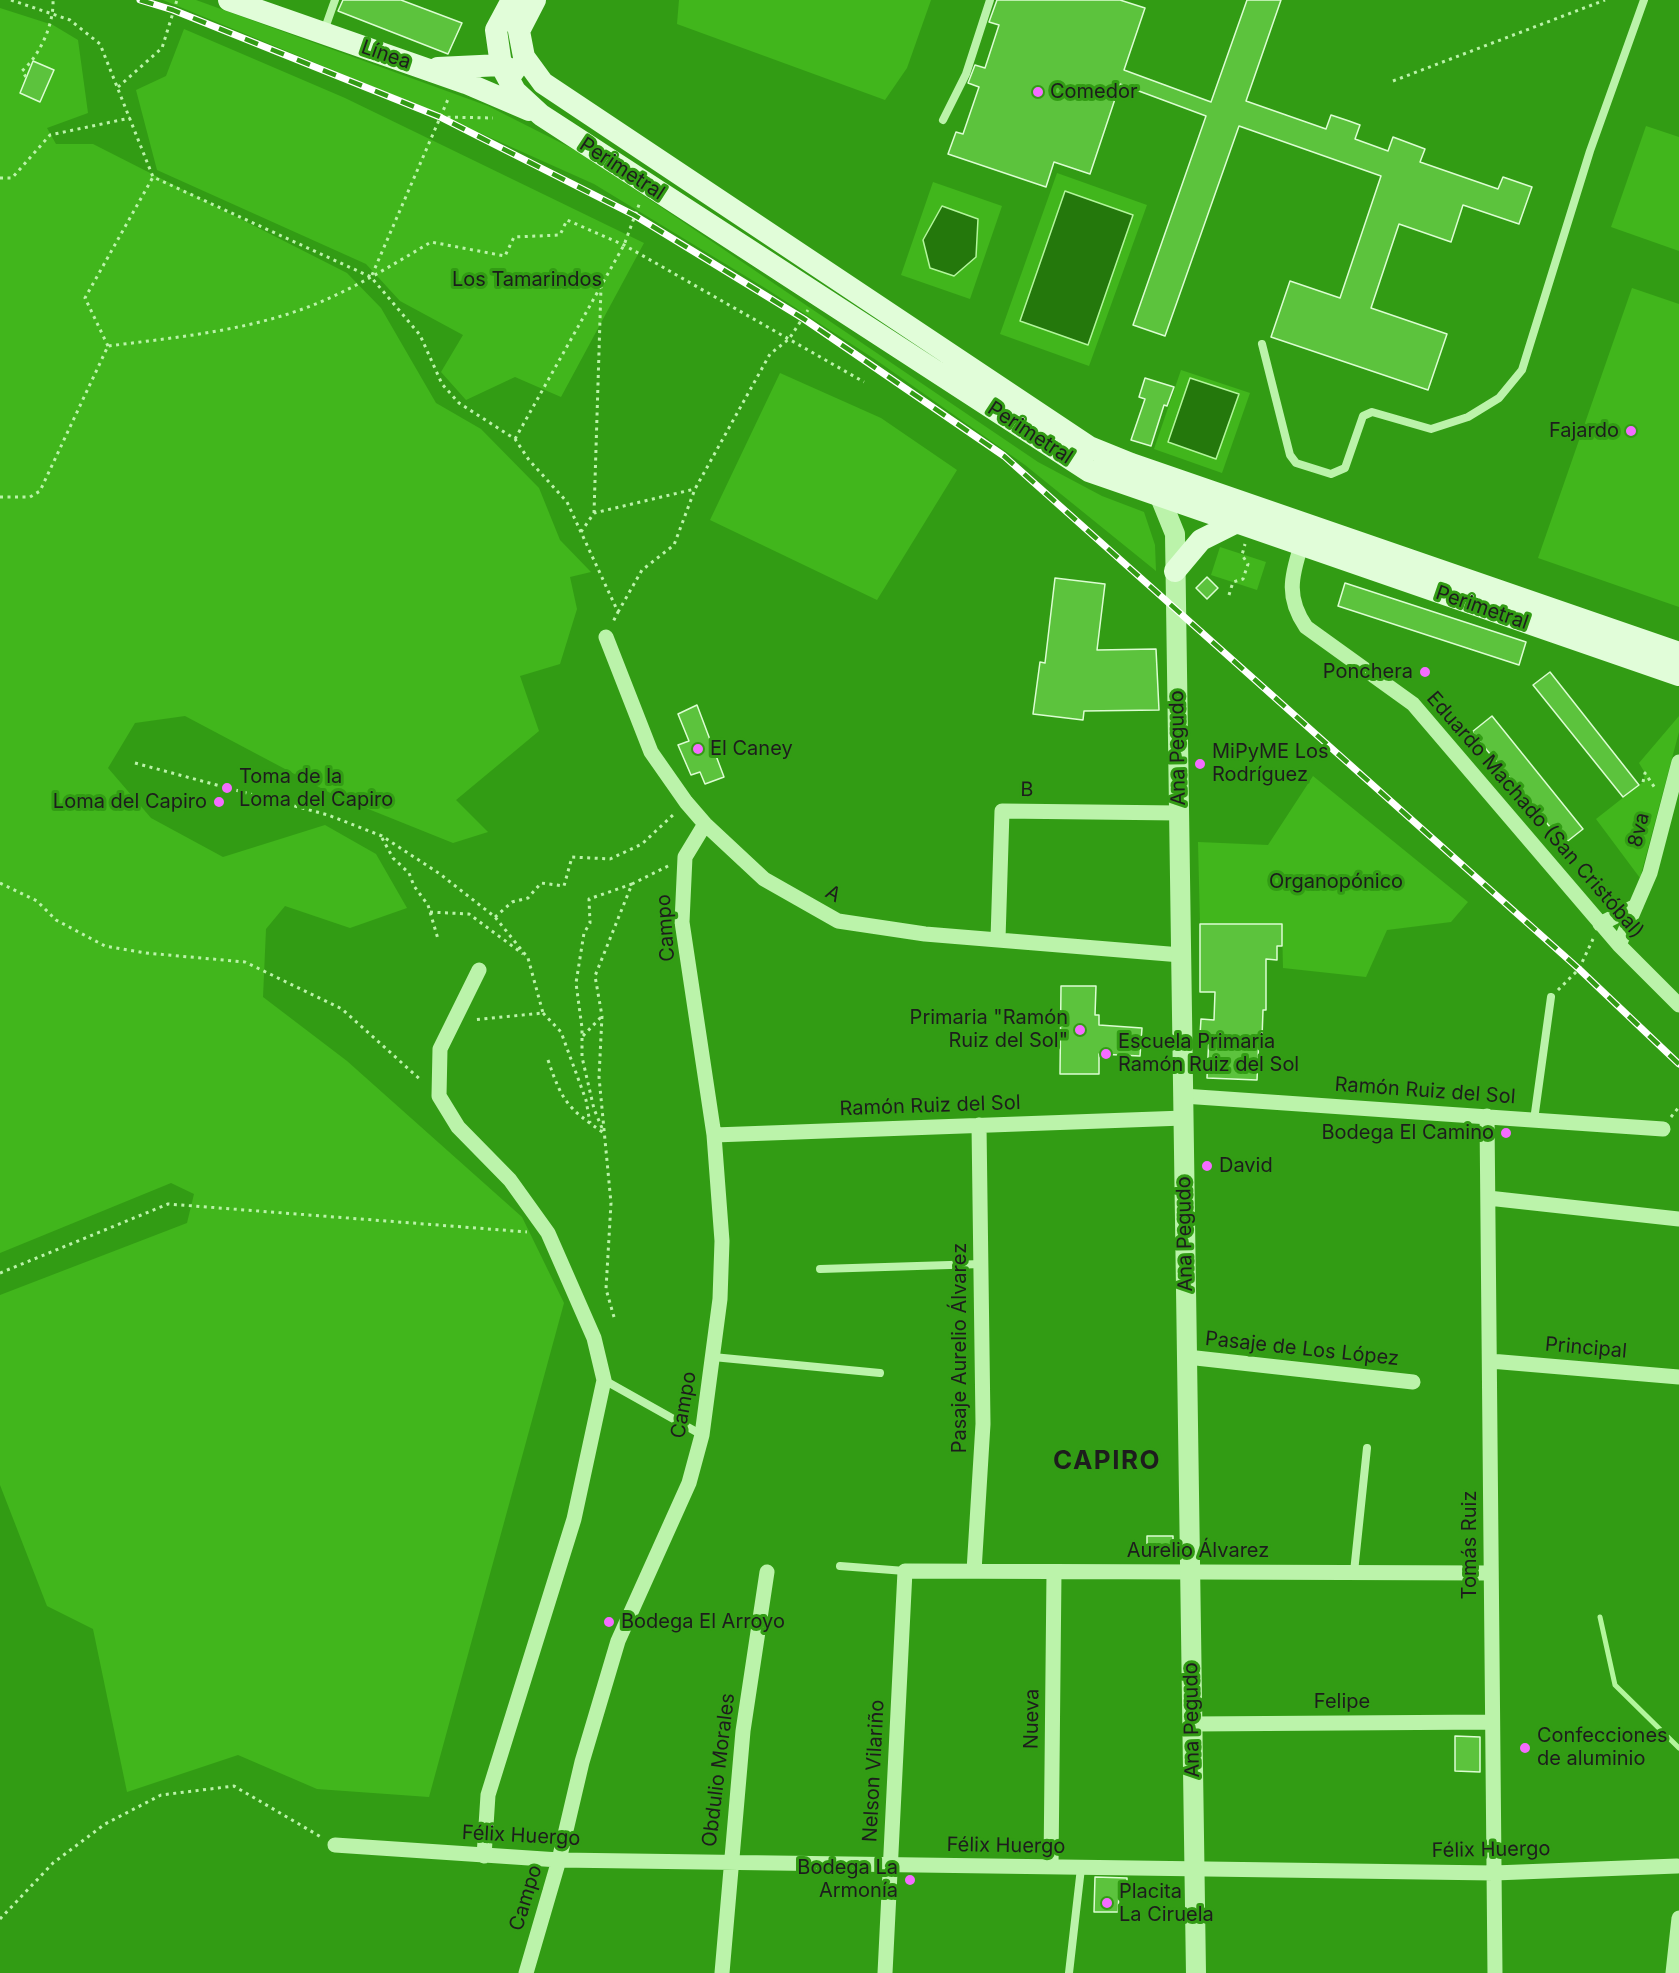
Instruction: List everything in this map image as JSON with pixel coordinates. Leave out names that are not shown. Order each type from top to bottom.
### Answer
[{"type":"main road","name":"Línea","points":[[229,0],[424,69],[475,74]]},
{"type":"main road","points":[[507,31],[512,0]]},
{"type":"main road","points":[[535,0],[507,31],[475,74],[541,115]]},
{"type":"main road","name":"Perimetral","points":[[507,31],[543,83],[1089,447],[1131,464],[1679,653]]},
{"type":"main road","name":"Perimetral","points":[[475,74],[543,83]]},
{"type":"main road","name":"Perimetral","points":[[475,74],[515,91],[541,115],[1089,471],[1679,675]]},
{"type":"main road","points":[[1131,464],[1160,497]]},
{"type":"main road","points":[[1192,508],[1229,497]]},
{"type":"main road","points":[[1175,571],[1201,540],[1235,523]]},
{"type":"street","name":"Ana Pegudo","points":[[1160,497],[1175,534],[1196,1973]]},
{"type":"street","points":[[1175,534],[1192,508]]},
{"type":"street","name":"Eduardo Machado (San Cristóbal)","points":[[1301,546],[1291,579],[1296,612],[1306,627],[1413,704],[1600,924],[1679,1005]]},
{"type":"street","name":"A","points":[[606,637],[651,752],[686,802],[705,824],[764,879],[838,921],[926,934],[1181,955]]},
{"type":"street","name":"8va","points":[[1619,945],[1650,873],[1673,809],[1679,762]]},
{"type":"street","name":"B","points":[[998,939],[1002,811],[1179,813]]},
{"type":"street","name":"Campo","points":[[526,1973],[559,1860],[582,1762],[618,1641],[689,1483],[702,1435],[720,1299],[722,1241],[714,1135],[682,922],[685,857],[705,824]]},
{"type":"street","points":[[1600,924],[1636,906]]},
{"type":"street","points":[[478,970],[440,1049],[439,1096],[458,1126],[510,1180],[548,1233],[594,1338],[604,1380],[574,1519],[488,1795],[484,1856]]},
{"type":"street","name":"Ramón Ruiz del Sol","points":[[1183,1096],[1663,1129]]},
{"type":"street","name":"Tomás Ruiz","points":[[1487,1116],[1495,1973]]},
{"type":"street","name":"Ramón Ruiz del Sol","points":[[714,1135],[1184,1118]]},
{"type":"street","name":"Pasaje Aurelio Álvarez","points":[[974,1571],[983,1424],[979,1125]]},
{"type":"street","points":[[1488,1198],[1679,1219]]},
{"type":"street","name":"Pasaje de Los López","points":[[1187,1358],[1413,1382]]},
{"type":"street","name":"Principal","points":[[1490,1361],[1679,1377]]},
{"type":"street","name":"Aurelio Álvarez","points":[[905,1571],[1491,1573]]},
{"type":"street","name":"Nelson Vilariño","points":[[885,1973],[905,1571]]},
{"type":"street","name":"Obdulio Morales","points":[[722,1973],[743,1731],[767,1572]]},
{"type":"street","name":"Nueva","points":[[1051,1867],[1054,1572]]},
{"type":"street","name":"Felipe","points":[[1192,1724],[1492,1722]]},
{"type":"street","name":"Félix Huergo","points":[[335,1845],[559,1860],[730,1863],[1494,1873],[1677,1866]]},
{"type":"street","points":[[1673,1973],[1679,1918]]},
{"type":"lane","points":[[323,33],[335,0]]},
{"type":"lane","points":[[943,120],[966,74],[990,0]]},
{"type":"lane","points":[[1262,344],[1290,455],[1296,463],[1331,474],[1345,468],[1363,416],[1372,412],[1431,429],[1468,417],[1499,398],[1522,370],[1590,151],[1644,0]]},
{"type":"lane","points":[[1534,1120],[1551,997]]},
{"type":"lane","points":[[820,1269],[982,1264]]},
{"type":"lane","points":[[713,1357],[880,1373]]},
{"type":"lane","points":[[604,1380],[702,1435]]},
{"type":"lane","points":[[1354,1572],[1367,1448]]},
{"type":"lane","points":[[840,1566],[905,1571]]},
{"type":"lane","points":[[1069,1973],[1081,1868]]},
{"type":"path","points":[[11,0],[70,20],[100,44],[153,177],[371,277],[420,335],[442,384],[459,403],[515,439],[529,460],[567,502],[618,612]]},
{"type":"path","points":[[27,77],[22,71],[33,61],[54,13],[53,0]]},
{"type":"path","points":[[118,87],[162,48],[177,0]]},
{"type":"path","points":[[1393,81],[1605,0]]},
{"type":"path","points":[[371,277],[475,74]]},
{"type":"path","points":[[0,178],[12,178],[50,135],[130,118]]},
{"type":"path","points":[[0,497],[30,497],[40,491],[108,346],[86,298],[153,177]]},
{"type":"path","points":[[515,439],[624,245],[648,185]]},
{"type":"path","points":[[108,346],[235,328],[298,311],[371,277],[431,242],[505,256],[514,237],[560,235],[567,220],[624,245],[864,382]]},
{"type":"path","points":[[580,534],[594,513],[602,284]]},
{"type":"path","points":[[606,637],[642,570],[674,545],[695,489],[770,354],[789,339],[804,319],[814,294]]},
{"type":"path","points":[[594,513],[695,489]]},
{"type":"path","points":[[1229,595],[1233,582],[1243,579],[1248,564],[1242,555]]},
{"type":"path","points":[[135,763],[328,815],[382,836],[440,874],[495,917],[528,958],[543,1012],[561,1032],[586,1100],[590,1124]]},
{"type":"path","points":[[495,917],[512,902],[528,898],[541,883],[564,886],[572,857],[609,859],[642,844],[686,802]]},
{"type":"path","points":[[382,836],[393,858],[409,873],[414,886],[428,905],[438,939]]},
{"type":"path","points":[[604,1133],[594,1109],[584,1067],[576,983],[584,933],[590,923],[589,899],[632,884],[685,857]]},
{"type":"path","points":[[0,883],[38,901],[56,920],[105,946],[146,953],[245,962],[342,1010],[439,1096]]},
{"type":"path","points":[[614,1317],[606,1289],[611,1203],[599,1077],[602,1016],[595,976],[632,884]]},
{"type":"path","points":[[430,912],[469,914],[528,958]]},
{"type":"path","points":[[1551,997],[1579,969],[1600,924]]},
{"type":"path","points":[[453,1022],[543,1012]]},
{"type":"path","points":[[582,1037],[602,1016]]},
{"type":"path","points":[[548,1060],[560,1095],[590,1124],[604,1133]]},
{"type":"path","points":[[0,1273],[168,1204],[548,1233]]},
{"type":"path","points":[[0,1919],[53,1863],[105,1824],[161,1795],[234,1786],[335,1845]]},
{"type":"green space","points":[[163,0],[196,0],[488,106],[581,153],[1038,462],[1102,496],[1144,512],[1155,545],[1156,571],[1025,465],[876,360],[765,288],[594,184],[415,104]]},
{"type":"green space","points":[[679,0],[931,0],[907,68],[885,100],[677,24]]},
{"type":"green space","points":[[0,8],[53,25],[78,40],[88,113],[47,128],[56,144],[93,144],[347,273],[381,308],[436,403],[481,429],[539,488],[560,540],[591,572],[570,577],[577,609],[560,664],[520,676],[539,731],[456,800],[488,832],[453,843],[336,796],[185,716],[135,723],[108,768],[151,818],[223,857],[325,825],[376,854],[407,908],[350,928],[285,906],[266,929],[263,997],[347,1061],[522,1217],[564,1303],[429,1797],[317,1789],[238,1755],[127,1792],[93,1629],[47,1606],[0,1485],[0,1295],[187,1223],[194,1194],[171,1183],[0,1253]]},
{"type":"green space","name":"Los Tamarindos","points":[[184,29],[345,98],[644,243],[561,397],[515,377],[466,400],[441,372],[463,335],[400,301],[366,264],[157,170],[136,90],[166,76]]},
{"type":"green space","points":[[1646,126],[1679,137],[1679,251],[1611,227]]},
{"type":"green space","points":[[1057,173],[1147,205],[1089,366],[1000,334]]},
{"type":"green space","points":[[933,182],[1002,206],[970,299],[901,275]]},
{"type":"green space","name":"Fajardo","points":[[1632,288],[1679,304],[1679,607],[1538,558]]},
{"type":"green space","points":[[1181,370],[1250,393],[1222,473],[1154,449]]},
{"type":"green space","points":[[780,373],[881,418],[957,470],[877,600],[710,520]]},
{"type":"green space","points":[[1220,547],[1266,562],[1257,590],[1211,575]]},
{"type":"green space","points":[[1679,716],[1679,732],[1640,878],[1596,819],[1643,782],[1645,773],[1639,763]]},
{"type":"green space","name":"Organopónico","points":[[1313,776],[1468,902],[1451,922],[1387,930],[1366,977],[1283,968],[1282,924],[1200,924],[1198,842],[1268,845]]},
{"type":"shaded area","points":[[1065,191],[1133,215],[1088,345],[1020,321]]},
{"type":"shaded area","points":[[942,206],[978,219],[976,257],[954,276],[930,268],[923,240]]},
{"type":"shaded area","points":[[1190,378],[1239,394],[1216,459],[1168,442]]},
{"type":"building","points":[[343,0],[401,0],[462,23],[448,54],[338,11]]},
{"type":"building","points":[[997,0],[1120,0],[1145,8],[1124,70],[1211,102],[1247,0],[1281,0],[1246,101],[1326,129],[1331,115],[1349,121],[1360,125],[1355,139],[1388,151],[1393,137],[1425,149],[1420,162],[1498,189],[1503,177],[1532,187],[1519,224],[1463,205],[1451,242],[1399,224],[1371,308],[1447,334],[1428,390],[1271,337],[1290,281],[1340,298],[1381,176],[1239,126],[1165,336],[1133,325],[1206,116],[1120,84],[1090,174],[1054,162],[1046,187],[948,154],[956,132],[963,134],[979,87],[968,83],[975,65],[985,68],[999,25],[989,22]]},
{"type":"building","points":[[33,61],[54,70],[40,102],[20,93]]},
{"type":"building","points":[[1145,378],[1174,387],[1167,406],[1164,405],[1151,446],[1131,440],[1145,399],[1139,397]]},
{"type":"building","points":[[1207,577],[1218,588],[1207,599],[1196,588]]},
{"type":"building","points":[[1055,578],[1105,584],[1097,650],[1156,649],[1159,710],[1084,711],[1083,720],[1033,714],[1040,662],[1045,663]]},
{"type":"building","points":[[1345,583],[1526,642],[1519,665],[1338,606]]},
{"type":"building","points":[[1550,672],[1639,785],[1623,797],[1533,685]]},
{"type":"building","name":"El Caney","points":[[697,705],[724,777],[705,784],[700,772],[691,775],[678,745],[689,741],[678,714]]},
{"type":"building","points":[[1492,716],[1583,829],[1564,844],[1472,732]]},
{"type":"building","points":[[1200,924],[1282,924],[1282,946],[1277,946],[1277,960],[1266,959],[1266,1010],[1263,1010],[1262,1038],[1259,1038],[1257,1080],[1207,1078],[1209,1036],[1200,1035],[1201,1019],[1214,1020],[1215,992],[1200,992]]},
{"type":"building","name":"Primaria \"Ramón Ruiz del Sol\"","points":[[1061,986],[1096,986],[1095,1015],[1099,1015],[1099,1025],[1142,1028],[1140,1056],[1099,1054],[1099,1074],[1060,1074]]},
{"type":"building","points":[[1147,1536],[1173,1536],[1173,1555],[1147,1553]]},
{"type":"building","points":[[1455,1736],[1480,1737],[1480,1772],[1455,1771]]},
{"type":"building","name":"Placita La Ciruela","points":[[1095,1877],[1127,1878],[1127,1893],[1119,1893],[1118,1912],[1094,1912]]},
{"type":"waterway","points":[[1600,1617],[1615,1685],[1679,1748]]},
{"type":"railway","points":[[140,0],[173,10],[440,117],[634,215],[804,319],[1004,456],[1579,969],[1679,1064]]},
{"type":"place","name":"Comedor","points":[[1038,92]]},
{"type":"place","name":"Fajardo","points":[[1631,431]]},
{"type":"place","name":"Ponchera","points":[[1425,672]]},
{"type":"place","name":"El Caney","points":[[698,749]]},
{"type":"place","name":"MiPyME Los Rodríguez","points":[[1200,764]]},
{"type":"place","name":"Toma de la Loma del Capiro","points":[[227,788]]},
{"type":"place","name":"Loma del Capiro","points":[[219,802]]},
{"type":"place","name":"Primaria \"Ramón Ruiz del Sol\"","points":[[1080,1030]]},
{"type":"place","name":"Escuela Primaria Ramón Ruiz del Sol","points":[[1106,1054]]},
{"type":"place","name":"Bodega El Camino","points":[[1506,1133]]},
{"type":"place","name":"David","points":[[1207,1166]]},
{"type":"place","name":"Bodega El Arroyo","points":[[609,1622]]},
{"type":"place","name":"Confecciones de aluminio","points":[[1525,1748]]},
{"type":"place","name":"Bodega La Armonía","points":[[910,1880]]},
{"type":"place","name":"Placita La Ciruela","points":[[1107,1903]]},
{"type":"district","name":"CAPIRO","points":[[1107,1461]]}]
